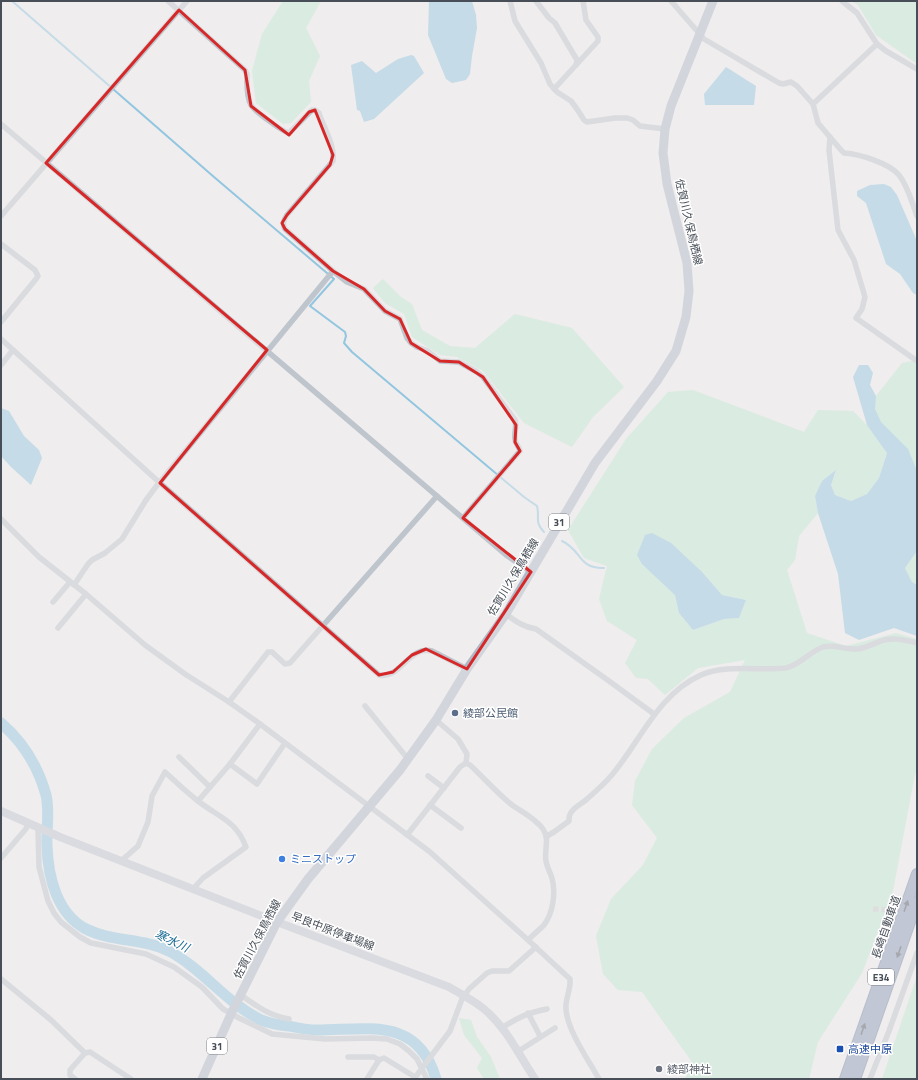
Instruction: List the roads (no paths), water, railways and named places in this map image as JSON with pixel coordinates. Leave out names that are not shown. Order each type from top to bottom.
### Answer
[{"type":"highway","name":"長崎自動車道","points":[[845,1079],[917,874]]},
{"type":"highway","name":"長崎自動車道","points":[[855,1079],[917,902]]},
{"type":"main road","name":"佐賀川久保鳥栖線","points":[[202,1079],[231,1014],[278,922],[308,879],[408,759],[436,720],[467,669],[506,614],[595,463],[657,381],[676,351],[684,324],[689,291],[687,263],[667,184],[663,153],[665,129],[671,106],[713,1]]},
{"type":"main road","name":"早良中原停車場線","points":[[1,811],[60,837],[464,995],[483,1008],[502,1028],[535,1079]]},
{"type":"street","points":[[168,1],[245,70],[247,74],[249,100],[251,106],[279,129],[289,133],[312,110],[319,113],[332,147],[333,161],[287,215],[283,224],[285,229],[347,282],[364,289],[385,311],[400,319],[407,338],[411,343],[428,351],[440,361],[459,362],[477,372],[483,377],[515,420],[516,425],[514,436],[515,442],[520,448],[520,451],[463,518]]},
{"type":"street","points":[[1,216],[187,1]]},
{"type":"street","points":[[510,1],[515,21],[541,63],[550,84],[578,109],[584,120],[587,122],[627,118],[633,120],[640,126],[665,129]]},
{"type":"street","points":[[536,1],[549,18],[555,23],[577,60],[576,65]]},
{"type":"street","points":[[554,89],[598,41],[598,37],[586,20],[583,1]]},
{"type":"street","points":[[671,1],[704,39],[779,83],[794,83],[813,104],[818,123],[844,153],[880,163],[899,175],[917,216]]},
{"type":"street","points":[[842,1],[857,13],[877,44],[917,69]]},
{"type":"street","points":[[813,104],[877,44]]},
{"type":"street","points":[[1,124],[506,556],[531,572]]},
{"type":"street","points":[[830,137],[829,150],[838,230],[854,260],[865,298],[862,309],[856,318],[917,361]]},
{"type":"street","points":[[1,244],[35,270],[38,276],[1,322]]},
{"type":"street","points":[[52,602],[72,584],[88,564],[105,553],[122,539],[146,500],[333,271]]},
{"type":"street","points":[[1,339],[160,483],[379,675],[382,676],[393,672],[412,655],[426,650],[432,651],[467,669]]},
{"type":"street","points":[[1,365],[13,350]]},
{"type":"street","points":[[229,702],[268,652],[272,652],[285,664],[290,663],[437,496]]},
{"type":"street","points":[[1,519],[38,557],[86,594],[145,645],[185,674],[260,724],[430,852],[536,947],[570,979],[571,986],[566,1003],[568,1021],[578,1043],[599,1079]]},
{"type":"street","points":[[58,628],[86,594]]},
{"type":"street","points":[[506,614],[520,625],[536,629],[609,680],[654,714]]},
{"type":"street","points":[[547,836],[569,821],[569,816],[573,810],[610,777],[622,762],[654,714],[676,691],[701,675],[711,671],[732,669],[772,670],[786,668],[793,666],[815,651],[830,646],[859,649],[883,640],[891,639],[900,639],[917,643]]},
{"type":"street","points":[[365,706],[408,759]]},
{"type":"street","points":[[407,835],[460,767],[466,763],[467,754],[458,740],[436,720]]},
{"type":"street","points":[[198,801],[230,764],[260,724]]},
{"type":"street","points":[[230,764],[257,784],[285,743]]},
{"type":"street","points":[[179,757],[210,787]]},
{"type":"street","points":[[466,763],[470,765],[511,804],[524,812],[542,827],[547,836],[546,857],[554,891],[553,903],[548,918],[543,926],[528,940]]},
{"type":"street","points":[[121,861],[138,846],[148,822],[152,796],[165,772],[198,801],[229,822],[242,837],[246,847],[203,878],[193,889]]},
{"type":"street","points":[[428,776],[444,788]]},
{"type":"street","points":[[430,805],[461,828]]},
{"type":"street","points":[[1,858],[29,824]]},
{"type":"street","points":[[38,827],[40,867],[48,901],[54,913],[61,922],[75,934],[91,943],[146,954],[174,967],[192,979],[231,1014],[272,1034],[325,1039],[387,1039],[400,1044],[409,1050],[417,1059],[427,1079]]},
{"type":"street","points":[[367,1079],[378,1060],[384,1058],[415,1078],[450,1031],[464,995],[486,973],[509,971],[536,947]]},
{"type":"street","points":[[870,1079],[917,953]]},
{"type":"street","points":[[1,979],[51,1020],[85,1053]]},
{"type":"street","points":[[241,995],[274,1016],[289,1018]]},
{"type":"street","points":[[502,1028],[516,1018],[528,1013],[547,1009]]},
{"type":"street","points":[[528,1013],[540,1036]]},
{"type":"street","points":[[517,1052],[540,1036],[555,1028]]},
{"type":"street","points":[[75,1079],[70,1075],[70,1070],[85,1053],[90,1052],[131,1079]]},
{"type":"street","points":[[348,1057],[374,1057],[378,1060]]},
{"type":"water","points":[[429,1],[472,1],[476,15],[477,28],[470,74],[466,80],[452,83],[446,79],[428,35]]},
{"type":"water","points":[[411,55],[414,56],[424,73],[374,119],[364,122],[360,111],[357,110],[351,65],[362,61],[376,73],[398,59]]},
{"type":"water","points":[[726,67],[756,86],[754,105],[705,105],[704,94]]},
{"type":"water","points":[[884,184],[891,187],[897,195],[917,241],[917,295],[913,293],[900,274],[886,264],[866,203],[857,196],[857,191],[870,185]]},
{"type":"water","points":[[859,365],[868,365],[873,373],[870,385],[876,396],[875,409],[881,422],[908,449],[917,471],[917,551],[905,568],[912,582],[917,585],[917,636],[894,628],[859,640],[845,633],[838,574],[818,513],[815,496],[822,481],[836,470],[831,485],[835,495],[851,501],[867,494],[879,478],[887,453],[867,425],[853,377]]},
{"type":"water","points":[[1,408],[9,411],[24,436],[39,450],[42,458],[31,485],[1,456]]},
{"type":"water","points":[[652,533],[671,543],[703,573],[722,595],[746,600],[739,618],[724,619],[693,630],[679,613],[675,595],[642,564],[637,555],[645,535]]},
{"type":"waterway","points":[[12,1],[214,177],[334,279],[310,306],[345,332],[346,336],[344,343],[352,352],[524,497],[537,506],[538,522],[544,532]]},
{"type":"waterway","points":[[562,541],[573,549],[589,565],[604,568]]},
{"type":"waterway","name":"寒水川","points":[[1,723],[23,747],[39,774],[43,784],[48,814],[47,846],[49,870],[56,894],[61,904],[76,922],[86,929],[96,933],[149,944],[169,951],[193,967],[236,1004],[261,1020],[310,1030],[372,1029],[389,1031],[404,1036],[417,1045],[428,1059],[436,1079]]},
{"type":"tunnel","points":[[873,909],[905,911]]},
{"type":"place","name":"綾部公民館","points":[[455,713]]},
{"type":"place","name":"ミニストップ","points":[[282,859]]},
{"type":"place","name":"高速中原","points":[[840,1049]]},
{"type":"place","name":"綾部神社","points":[[659,1069]]}]
